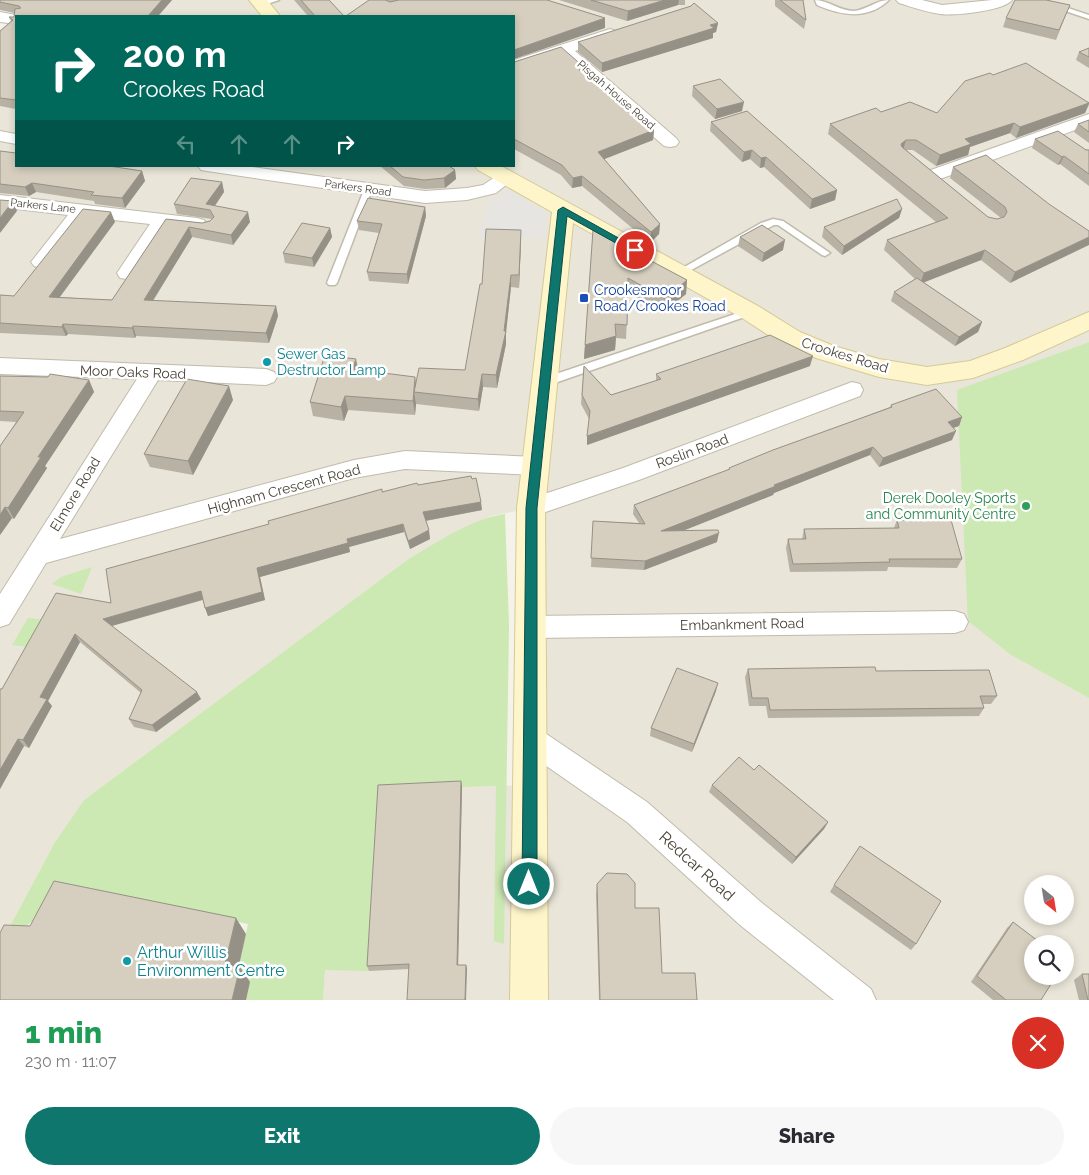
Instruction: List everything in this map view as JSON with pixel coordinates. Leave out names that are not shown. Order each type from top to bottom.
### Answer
[{"type":"street","points":[[904,0],[942,10],[994,5],[1004,0]]},
{"type":"street","points":[[0,17],[15,19]]},
{"type":"street","points":[[515,65],[626,28],[600,20]]},
{"type":"street","name":"Pisgah House Road","points":[[563,49],[670,142]]},
{"type":"street","points":[[948,187],[928,171],[1089,119]]},
{"type":"street","points":[[1057,130],[1073,142]]},
{"type":"street","points":[[0,136],[15,139]]},
{"type":"street","name":"Parkers Road","points":[[214,167],[425,197],[467,194],[489,189],[507,177]]},
{"type":"street","name":"Crookes Road","points":[[487,167],[750,312],[791,338],[825,352],[879,368],[927,376],[973,369],[1014,354],[1089,320]]},
{"type":"street","name":"Parkers Lane","points":[[0,201],[205,225]]},
{"type":"street","points":[[41,262],[82,210]]},
{"type":"street","points":[[529,1000],[529,738],[532,508],[563,210]]},
{"type":"street","points":[[127,273],[163,220]]},
{"type":"street","name":"Moor Oaks Road","points":[[0,366],[266,377]]},
{"type":"street","name":"Elmore Road","points":[[0,616],[102,450],[152,373]]},
{"type":"street","name":"Roslin Road","points":[[532,508],[631,474],[852,390]]},
{"type":"street","name":"Highnam Crescent Road","points":[[38,555],[354,469],[405,460],[450,460],[536,466]]},
{"type":"street","name":"Embankment Road","points":[[530,627],[954,622]]},
{"type":"street","name":"Redcar Road","points":[[529,738],[637,812],[751,914],[860,1000]]},
{"type":"lane","points":[[819,0],[820,3],[835,11],[857,14],[873,9],[886,0]]},
{"type":"lane","points":[[1037,0],[1089,17]]},
{"type":"lane","points":[[332,283],[368,190]]},
{"type":"lane","points":[[679,273],[764,224],[773,222],[780,223],[825,253]]},
{"type":"lane","points":[[544,383],[750,312]]},
{"type":"shaded area","points":[[65,0],[1089,0],[1089,342],[957,391],[1011,655],[1089,698],[1089,1000],[323,1000],[325,970],[369,970],[434,788],[529,785],[531,508],[492,516],[459,531],[407,560],[84,800],[55,842],[0,945],[0,36],[15,61],[15,167],[515,167],[515,15],[47,15]]},
{"type":"shaded area","points":[[508,189],[547,214],[544,238],[478,238],[489,201]]},
{"type":"green space","name":"Derek Dooley Sports and Community Centre","points":[[1089,342],[1089,698],[1011,655],[968,621],[957,390]]},
{"type":"green space","points":[[505,514],[509,625],[504,944],[494,941],[496,786],[434,788],[369,971],[325,970],[323,1000],[246,1000],[236,979],[248,924],[75,885],[16,935],[0,945],[55,842],[84,800],[407,560],[467,526]]},
{"type":"green space","points":[[92,567],[81,594],[52,584],[61,577]]},
{"type":"green space","points":[[28,618],[44,620],[29,647],[12,645]]},
{"type":"building","points":[[0,0],[162,0],[149,15],[15,15],[15,100],[0,98],[0,31],[13,20],[9,17],[14,17],[15,9],[21,8],[0,2]]},
{"type":"building","points":[[301,0],[329,0],[343,15],[314,15]]},
{"type":"building","points":[[369,0],[385,0],[390,2],[399,0],[547,0],[605,18],[515,50],[515,15],[347,15]]},
{"type":"building","points":[[591,0],[665,0],[628,11]]},
{"type":"building","points":[[780,0],[803,0],[806,20]]},
{"type":"building","points":[[1015,0],[1046,0],[1070,5],[1059,30],[1006,18]]},
{"type":"building","points":[[694,3],[718,23],[710,25],[714,28],[602,63],[578,42],[691,6]]},
{"type":"building","points":[[561,47],[585,68],[579,70],[654,130],[598,152],[660,224],[651,232],[582,176],[573,178],[562,165],[515,140],[515,62]]},
{"type":"building","points":[[1089,48],[1089,57],[1079,52]]},
{"type":"building","points":[[1026,63],[1089,103],[1020,127],[1014,123],[965,139],[971,144],[940,155],[916,140],[906,140],[901,144],[902,147],[988,217],[997,219],[1004,217],[1007,212],[1005,207],[953,167],[986,155],[1049,204],[1089,231],[1089,237],[1015,272],[985,250],[924,273],[887,240],[948,218],[830,124],[876,108],[881,112],[910,102],[937,113],[965,81],[990,73],[993,75]]},
{"type":"building","points":[[720,79],[744,102],[717,109],[693,86]]},
{"type":"building","points":[[747,111],[837,190],[812,199],[766,157],[761,158],[752,150],[744,152],[711,122]]},
{"type":"building","points":[[1089,120],[1089,132],[1078,124]]},
{"type":"building","points":[[1058,131],[1086,150],[1089,150],[1089,174],[1064,156],[1062,157],[1035,139]]},
{"type":"building","points":[[0,151],[15,153],[15,167],[116,167],[142,171],[122,198],[91,195],[94,192],[32,183],[25,187],[0,184]]},
{"type":"building","points":[[391,167],[450,167],[455,170],[444,178],[424,180],[403,177]]},
{"type":"building","points":[[191,178],[222,182],[206,204],[248,212],[231,235],[189,227],[144,300],[276,306],[266,333],[133,326],[132,328],[63,324],[62,327],[0,323],[0,295],[14,296],[83,209],[111,212],[49,297],[112,300],[166,219],[202,223],[210,221],[214,217],[210,210],[174,204]]},
{"type":"building","points":[[368,198],[425,207],[407,274],[367,272],[382,224],[357,221]]},
{"type":"building","points":[[897,199],[902,209],[844,246],[824,227]]},
{"type":"building","points":[[0,200],[13,201],[0,218]]},
{"type":"building","points":[[302,223],[330,228],[312,258],[283,253]]},
{"type":"building","points":[[762,225],[785,240],[764,253],[740,237]]},
{"type":"building","points":[[486,229],[521,230],[519,275],[511,275],[504,331],[506,331],[496,375],[482,374],[478,399],[414,392],[419,368],[465,370],[480,284],[482,284]]},
{"type":"building","points":[[593,230],[687,280],[665,299],[628,278],[627,325],[615,324],[616,336],[585,345]]},
{"type":"building","points":[[917,278],[982,322],[959,337],[894,292]]},
{"type":"building","points":[[770,335],[813,356],[587,436],[590,411],[582,395],[584,366],[611,395],[661,379],[656,374]]},
{"type":"building","points":[[325,355],[356,359],[352,369],[415,377],[413,401],[345,396],[341,407],[310,402]]},
{"type":"building","points":[[50,374],[89,380],[38,457],[41,457],[8,508],[5,507],[0,515],[0,446],[24,412],[0,411],[0,376],[48,377]]},
{"type":"building","points":[[187,379],[229,386],[188,461],[144,454]]},
{"type":"building","points":[[936,389],[962,417],[948,422],[956,431],[883,458],[873,447],[661,531],[718,530],[719,533],[645,561],[591,558],[593,521],[645,524],[634,505],[730,469],[773,450]]},
{"type":"building","points":[[471,476],[472,479],[476,478],[481,502],[423,512],[429,530],[408,541],[403,524],[347,539],[348,543],[257,568],[262,592],[205,608],[201,591],[103,619],[197,692],[152,725],[129,719],[142,690],[75,634],[40,697],[47,699],[23,740],[18,739],[0,770],[0,689],[2,689],[56,593],[111,603],[106,569],[269,524],[268,521],[382,489],[382,492],[417,483],[418,485]]},
{"type":"building","points":[[897,520],[951,520],[962,559],[889,559],[890,562],[793,564],[788,539],[806,539],[804,529],[899,528]]},
{"type":"building","points":[[875,667],[876,671],[989,670],[997,696],[980,696],[984,708],[770,710],[768,698],[752,698],[748,669]]},
{"type":"building","points":[[677,668],[718,683],[694,744],[651,728]]},
{"type":"building","points":[[739,757],[754,770],[759,765],[828,822],[796,857],[712,785]]},
{"type":"building","points":[[461,781],[457,965],[466,965],[465,1000],[407,1000],[409,964],[367,966],[378,785]]},
{"type":"building","points":[[860,846],[941,901],[916,944],[834,885]]},
{"type":"building","points":[[607,873],[627,874],[635,883],[635,908],[659,908],[662,973],[695,973],[697,1000],[600,1000],[597,884]]},
{"type":"building","name":"Arthur Willis Environment Centre","points":[[54,881],[236,918],[225,964],[240,967],[232,1000],[0,1000],[0,933],[4,925],[30,926]]},
{"type":"building","points":[[1013,922],[1030,935],[1024,935],[1024,985],[1050,985],[1041,1000],[1006,1000],[977,976]]},
{"type":"building","points":[[1082,974],[1089,974],[1089,1000],[1088,1000]]},
{"type":"place","name":"Crookesmoor Road/Crookes Road","points":[[584,298]]},
{"type":"place","name":"Sewer Gas Destructor Lamp","points":[[267,362]]},
{"type":"place","name":"Derek Dooley Sports and Community Centre","points":[[1026,506]]},
{"type":"place","name":"Arthur Willis Environment Centre","points":[[127,961]]},
{"type":"route","points":[[529,884],[532,508],[563,210],[635,250]]}]
